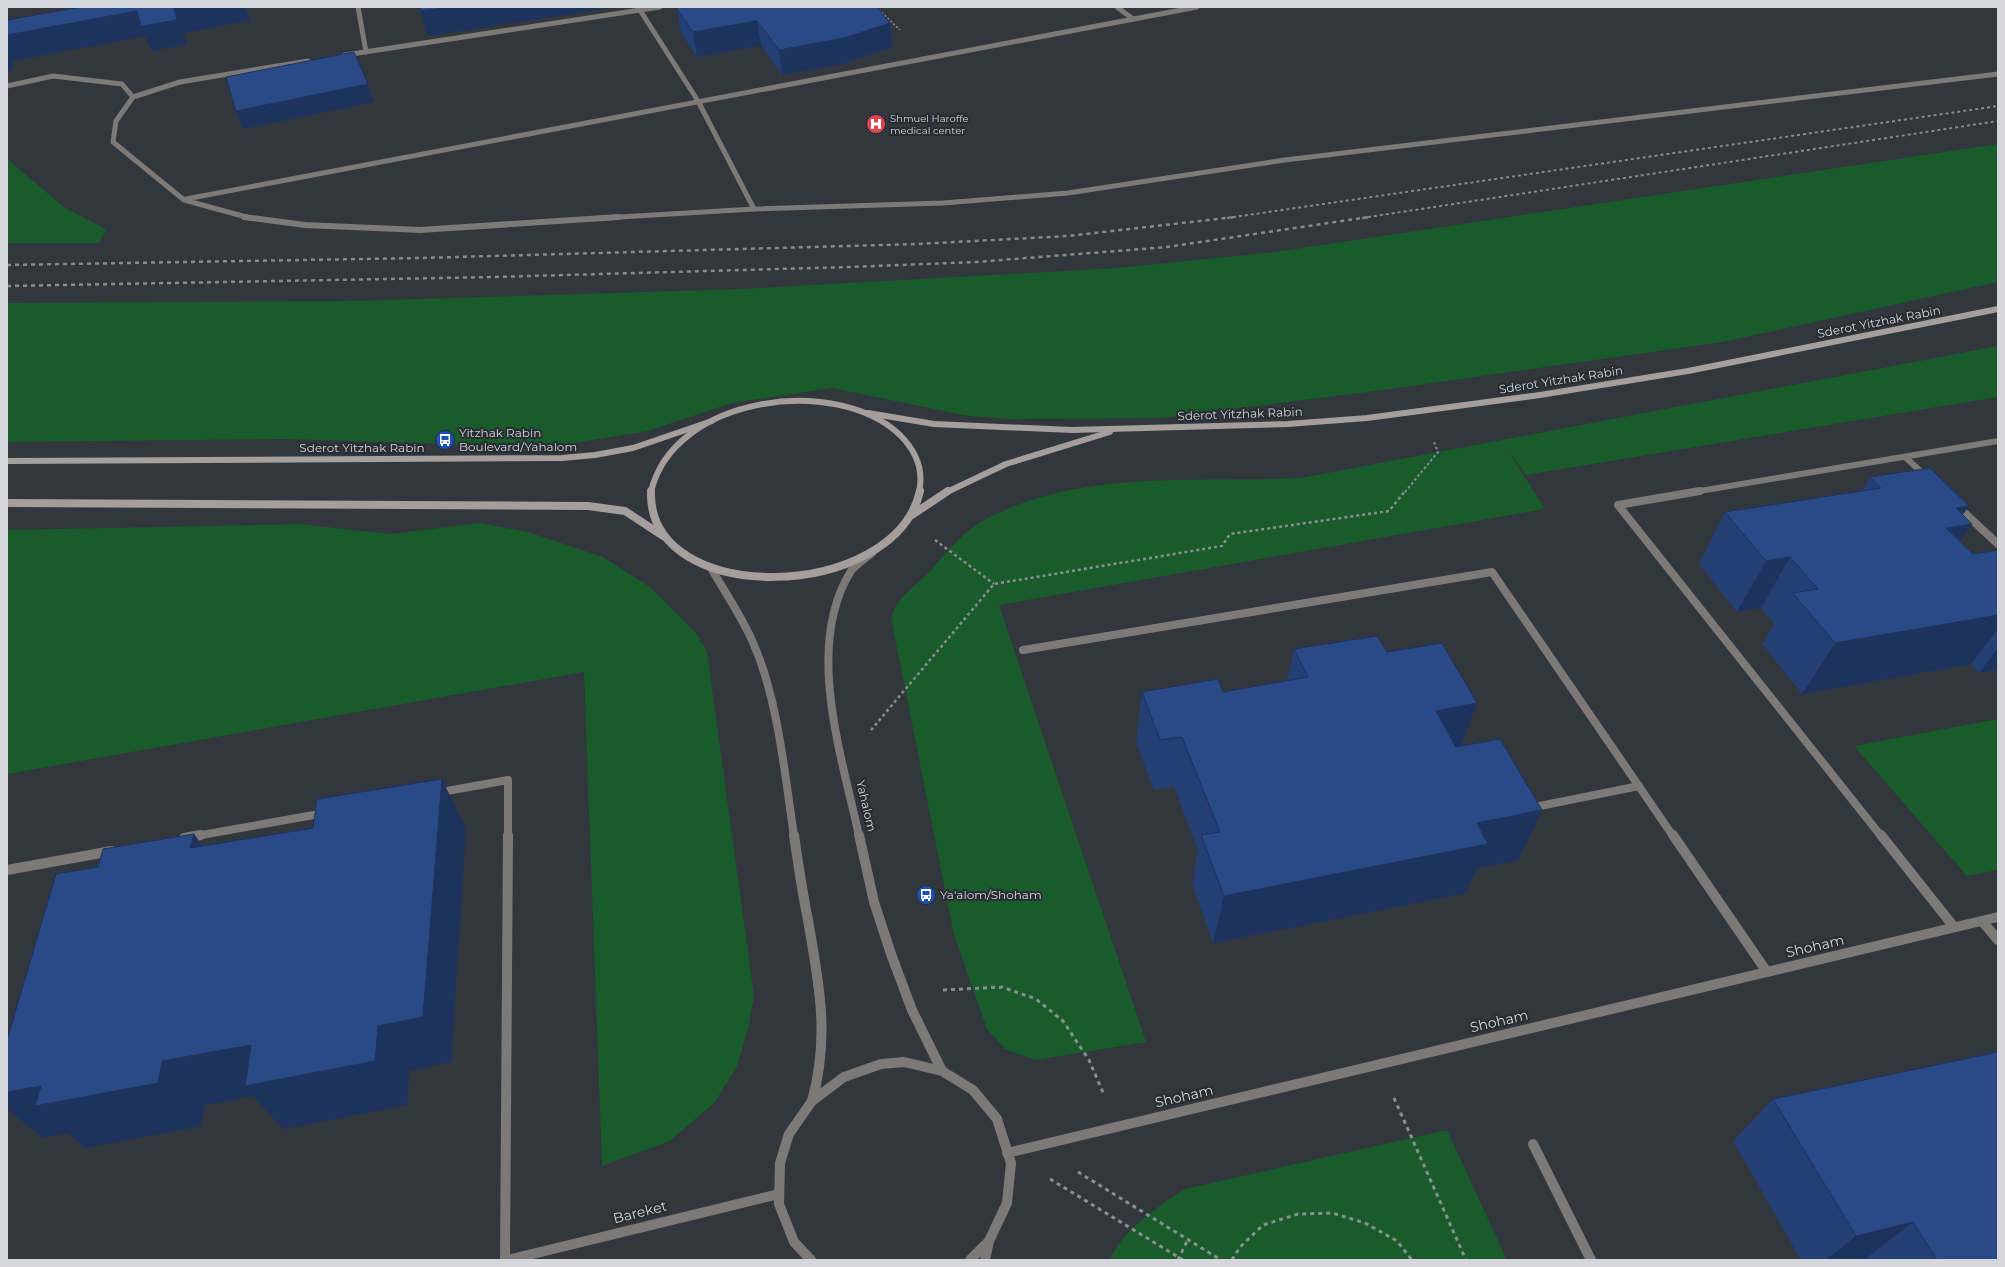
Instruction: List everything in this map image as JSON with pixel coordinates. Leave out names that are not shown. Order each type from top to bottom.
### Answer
[{"type":"main road","name":"Sderot Yitzhak Rabin","points":[[868,413],[934,424],[1072,430],[1288,424],[1367,418],[1540,395],[1681,372],[1998,310]]},
{"type":"main road","points":[[7,503],[588,506],[625,511],[663,536],[676,548],[711,568],[752,577],[796,577],[839,567],[876,550],[897,534],[910,518],[922,488],[919,461],[905,437],[888,424],[868,413],[850,407],[816,401],[780,402],[745,408],[712,421],[692,434],[676,448],[659,470],[651,490],[654,512],[663,536]]},
{"type":"main road","name":"Sderot Yitzhak Rabin","points":[[7,461],[562,458],[596,455],[633,448],[712,421]]},
{"type":"main road","name":"Sderot Yitzhak Rabin","points":[[910,518],[930,501],[982,473],[1038,452],[1122,428]]},
{"type":"street","points":[[358,7],[366,52]]},
{"type":"street","points":[[335,57],[639,9],[660,7]]},
{"type":"street","points":[[1117,7],[1133,20]]},
{"type":"street","points":[[184,200],[1197,7]]},
{"type":"street","points":[[639,9],[698,101],[754,209]]},
{"type":"street","points":[[312,61],[180,82],[133,97],[116,121],[113,142],[184,200],[246,218],[305,225],[420,230],[754,209],[943,203],[1068,193],[1285,160],[1998,74]]},
{"type":"street","points":[[7,86],[53,76],[122,84],[133,97]]},
{"type":"street","points":[[1954,927],[1618,505],[1906,458],[1998,441]]},
{"type":"street","points":[[1906,458],[1929,479]]},
{"type":"street","points":[[1952,501],[1998,544]]},
{"type":"street","name":"Yahalom","points":[[876,550],[852,570],[835,606],[829,636],[828,670],[834,716],[843,762],[874,902],[891,954],[912,1010],[942,1071]]},
{"type":"street","points":[[711,568],[728,598],[742,618],[755,646],[766,679],[774,714],[819,992],[824,1050],[819,1083],[812,1101],[789,1134],[780,1163],[779,1204],[794,1242],[811,1260]]},
{"type":"street","points":[[1023,650],[1492,572],[1767,972]]},
{"type":"street","points":[[430,794],[508,780],[504,1260]]},
{"type":"street","points":[[1518,811],[1639,786]]},
{"type":"street","points":[[171,840],[336,811]]},
{"type":"street","points":[[7,870],[124,849]]},
{"type":"street","name":"Shoham","points":[[1007,1153],[1998,917]]},
{"type":"street","points":[[1982,921],[1998,940]]},
{"type":"street","points":[[812,1101],[844,1077],[880,1064],[904,1062],[942,1071],[973,1090],[997,1119],[1011,1163],[1006,1203],[989,1241],[985,1260]]},
{"type":"street","points":[[1533,1144],[1591,1260]]},
{"type":"street","name":"Bareket","points":[[508,1260],[780,1194]]},
{"type":"street","points":[[970,1260],[989,1241]]},
{"type":"path","points":[[843,762],[994,584],[1222,546],[1230,534],[1390,511],[1438,452],[1420,411]]},
{"type":"path","points":[[910,518],[994,584]]},
{"type":"path","points":[[906,992],[1002,987],[1036,999],[1063,1021],[1089,1060],[1119,1126]]},
{"type":"path","points":[[1380,1065],[1466,1260]]},
{"type":"path","points":[[1036,1146],[1221,1260]]},
{"type":"path","points":[[1007,1153],[1178,1259],[1183,1260]]},
{"type":"path","points":[[1232,1260],[1240,1247],[1264,1226],[1298,1214],[1332,1213],[1365,1223],[1397,1241],[1412,1260]]},
{"type":"path","points":[[1178,1259],[1188,1240]]},
{"type":"green space","points":[[1998,144],[1998,282],[1723,342],[1376,391],[1162,418],[1009,419],[968,416],[832,388],[732,403],[648,431],[549,447],[285,439],[7,442],[7,303],[355,301],[740,289],[1117,268],[1275,252]]},
{"type":"green space","points":[[7,159],[65,208],[106,229],[99,243],[7,243]]},
{"type":"green space","points":[[1998,346],[1998,397],[1526,475],[1507,449],[1545,509],[999,605],[1146,1042],[1035,1060],[1005,1049],[987,1029],[954,935],[892,619],[892,615],[898,603],[903,597],[969,530],[976,525],[1021,503],[1060,492],[1099,485],[1139,481],[1301,478]]},
{"type":"green space","points":[[480,523],[528,532],[603,557],[650,587],[697,634],[707,652],[754,996],[749,1025],[737,1066],[715,1102],[670,1141],[602,1166],[584,672],[7,774],[7,530],[299,524],[390,534]]},
{"type":"green space","points":[[1998,719],[1998,870],[1967,876],[1854,746]]},
{"type":"green space","points":[[1447,1130],[1507,1260],[1110,1260],[1122,1240],[1131,1230],[1153,1211],[1185,1189]]},
{"type":"building","points":[[81,7],[182,7],[174,8],[177,20],[141,26],[137,11],[7,35],[7,20]]},
{"type":"building","points":[[420,7],[450,7],[421,11]]},
{"type":"building","points":[[679,7],[877,7],[890,23],[844,38],[779,50],[757,21],[693,32],[677,9]]},
{"type":"building","points":[[354,52],[368,84],[236,111],[226,77]]},
{"type":"building","points":[[1930,468],[1969,506],[1956,508],[1972,524],[1946,528],[1973,554],[1998,550],[1998,615],[1835,643],[1793,593],[1818,589],[1790,557],[1766,561],[1725,512],[1881,488],[1870,477]]},
{"type":"building","points":[[1377,636],[1387,652],[1442,643],[1477,703],[1436,711],[1456,747],[1500,739],[1542,810],[1477,823],[1488,844],[1224,896],[1201,835],[1220,832],[1182,737],[1160,740],[1142,692],[1218,679],[1223,692],[1308,677],[1294,649]]},
{"type":"building","points":[[442,779],[423,1017],[378,1026],[375,1061],[245,1086],[251,1045],[162,1061],[158,1083],[35,1106],[41,1086],[7,1092],[7,1040],[56,874],[98,867],[103,849],[194,834],[190,848],[313,828],[317,799]]},
{"type":"building","points":[[1998,1052],[1998,1260],[1937,1260],[1913,1222],[1856,1236],[1773,1099]]},
{"type":"railway","points":[[1230,218],[1998,106]]},
{"type":"railway","points":[[1362,218],[1998,121]]},
{"type":"railway","points":[[1230,218],[1235,217]]},
{"type":"railway","points":[[7,286],[494,277],[976,262],[1167,247],[1369,217]]},
{"type":"railway","points":[[7,265],[421,258],[918,244],[1068,236],[1230,218]]},
{"type":"place","name":"Shmuel Haroffe medical center","points":[[876,124]]},
{"type":"place","name":"Yitzhak Rabin Boulevard/Yahalom","points":[[445,440]]},
{"type":"place","name":"Ya'alom/Shoham","points":[[926,895]]}]
